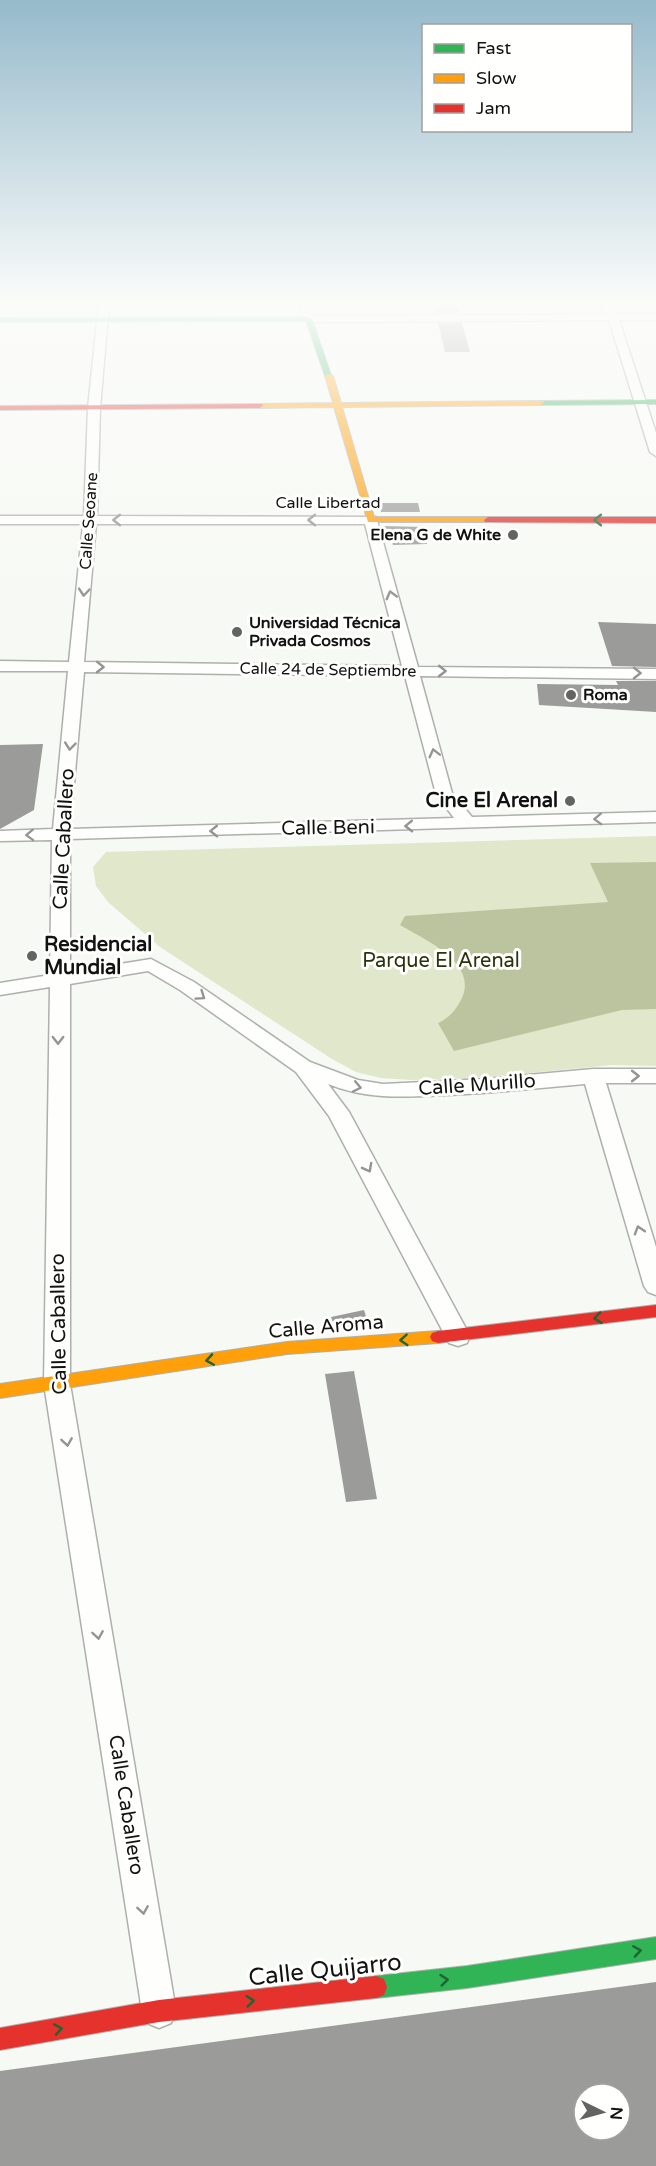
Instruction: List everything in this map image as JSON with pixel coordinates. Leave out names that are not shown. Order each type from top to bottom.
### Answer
[{"type":"street","name":"Calle Seoane","points":[[77,667],[90,520],[94,404]]},
{"type":"street","points":[[0,408],[431,404]]},
{"type":"street","points":[[641,404],[656,452]]},
{"type":"street","points":[[339,405],[444,794],[467,822]]},
{"type":"street","name":"Calle Libertad","points":[[0,520],[656,520]]},
{"type":"street","name":"Calle 24 de Septiembre","points":[[0,666],[656,674]]},
{"type":"street","name":"Calle Caballero","points":[[77,667],[61,834],[57,1384],[159,2010]]},
{"type":"street","name":"Calle Beni","points":[[0,836],[656,817]]},
{"type":"street","name":"Calle Murillo","points":[[0,989],[151,965],[187,986],[303,1067],[355,1087],[382,1091],[485,1086],[593,1076],[656,1076]]},
{"type":"street","name":"Calle Murillo","points":[[303,1067],[338,1112],[459,1336]]},
{"type":"street","points":[[593,1076],[656,1286]]},
{"type":"street","name":"Calle Aroma","points":[[0,1391],[287,1348],[459,1336],[656,1311]]},
{"type":"street","name":"Calle Quijarro","points":[[0,2039],[159,2010],[467,1977],[656,1948]]},
{"type":"green space","name":"Parque El Arenal","points":[[656,836],[656,1066],[612,1065],[487,1077],[412,1080],[381,1078],[356,1072],[332,1059],[160,947],[108,902],[96,886],[93,867],[106,852]]},
{"type":"shaded area","points":[[656,862],[656,1009],[622,1010],[454,1051],[438,1023],[451,1014],[461,1000],[465,987],[463,975],[457,964],[447,954],[400,925],[405,916],[608,902],[590,863]]},
{"type":"building","points":[[378,503],[418,503],[420,512],[381,512]]},
{"type":"building","points":[[381,526],[423,527],[427,544],[393,545],[391,536],[384,536]]},
{"type":"building","points":[[598,622],[656,624],[656,667],[612,666]]},
{"type":"building","points":[[616,681],[656,681],[656,712],[539,705],[537,684],[618,685]]},
{"type":"building","points":[[43,744],[34,810],[0,829],[0,745]]},
{"type":"building","points":[[364,1310],[369,1326],[335,1328],[331,1317]]},
{"type":"building","points":[[354,1371],[377,1499],[346,1502],[325,1374]]},
{"type":"building","points":[[656,1982],[656,2166],[0,2166],[0,2071]]},
{"type":"traffic: fast","points":[[376,1987],[467,1977],[656,1948]]},
{"type":"traffic: slow","points":[[337,404],[371,520],[488,520]]},
{"type":"traffic: slow","points":[[259,406],[439,404]]},
{"type":"traffic: slow","points":[[0,1391],[287,1348],[438,1337]]},
{"type":"traffic: jam","points":[[0,408],[259,406]]},
{"type":"traffic: jam","points":[[488,520],[656,520]]},
{"type":"traffic: jam","points":[[438,1337],[656,1311]]},
{"type":"traffic: jam","points":[[0,2039],[159,2011],[376,1987]]},
{"type":"place","name":"Elena G de White","points":[[513,535]]},
{"type":"place","name":"Universidad Técnica Privada Cosmos","points":[[237,632]]},
{"type":"place","name":"Roma","points":[[571,695]]},
{"type":"place","name":"Cine El Arenal","points":[[570,801]]},
{"type":"place","name":"Residencial Mundial","points":[[32,956]]}]
